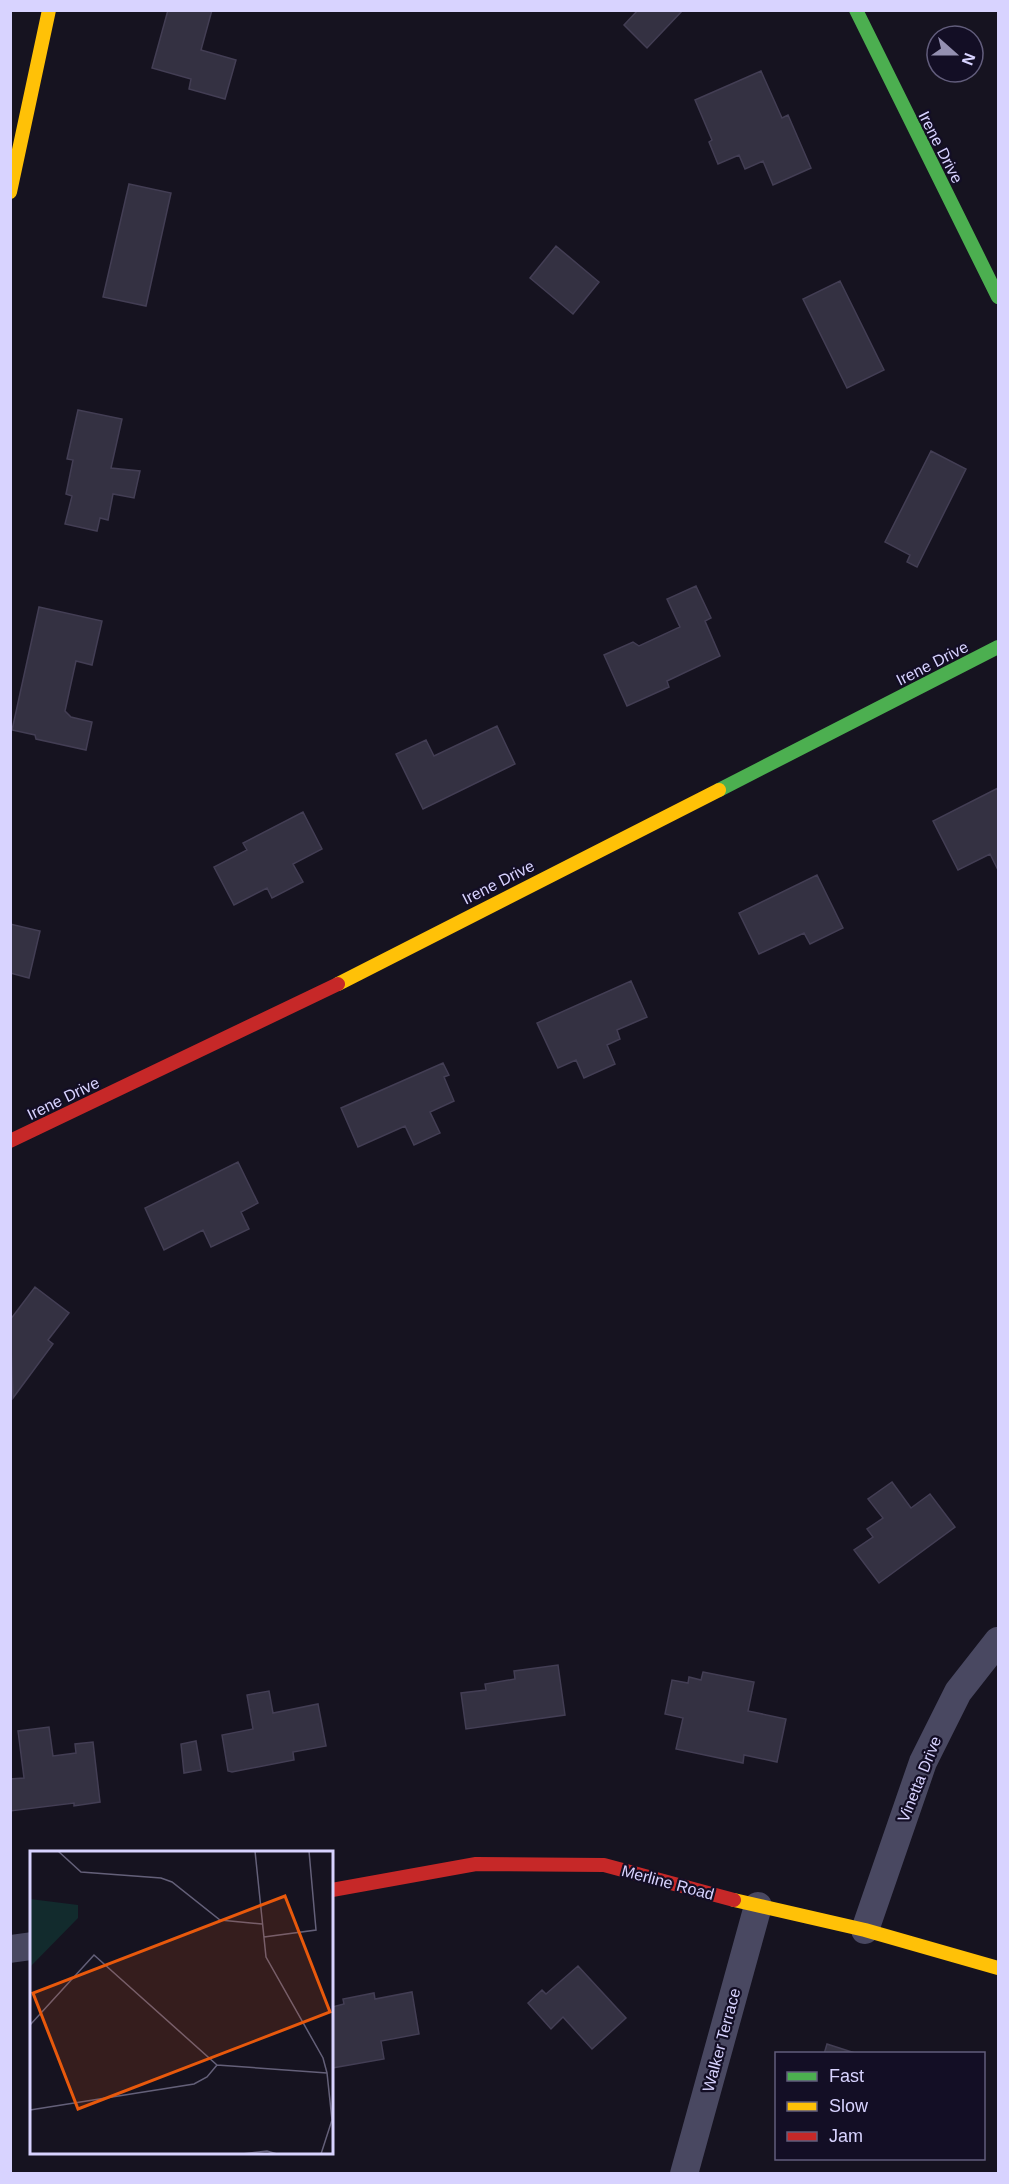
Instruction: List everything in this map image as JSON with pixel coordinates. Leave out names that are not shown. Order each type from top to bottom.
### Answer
[{"type":"street","points":[[10,192],[49,10]]},
{"type":"street","name":"Irene Drive","points":[[856,10],[999,297]]},
{"type":"street","name":"Irene Drive","points":[[10,1141],[332,987],[999,648]]},
{"type":"street","name":"Vinetta Drive","points":[[865,1930],[922,1762],[958,1692],[999,1641]]},
{"type":"street","name":"Merline Road","points":[[333,1890],[476,1864],[604,1865],[758,1906],[865,1930],[999,1968]]},
{"type":"street","name":"Walker Terrace","points":[[684,2174],[758,1906]]},
{"type":"street","points":[[10,1949],[30,1946]]},
{"type":"building","points":[[168,10],[212,10],[201,50],[236,60],[225,99],[189,89],[191,79],[152,68]]},
{"type":"building","points":[[638,10],[683,10],[647,48],[624,25]]},
{"type":"building","points":[[761,71],[782,118],[788,115],[811,168],[773,185],[763,161],[745,169],[739,155],[718,164],[709,142],[712,140],[695,100]]},
{"type":"building","points":[[129,184],[171,193],[146,306],[103,297]]},
{"type":"building","points":[[556,246],[599,282],[573,314],[530,278]]},
{"type":"building","points":[[840,281],[884,370],[847,388],[803,299]]},
{"type":"building","points":[[78,410],[122,419],[111,468],[140,471],[134,498],[113,494],[108,520],[100,518],[97,531],[65,524],[72,496],[66,494],[73,460],[67,459]]},
{"type":"building","points":[[931,451],[966,469],[917,567],[907,562],[910,555],[885,542]]},
{"type":"building","points":[[696,586],[711,618],[705,621],[720,656],[667,681],[669,687],[627,706],[604,655],[633,642],[639,646],[680,627],[667,599]]},
{"type":"building","points":[[39,607],[102,621],[92,665],[76,661],[65,711],[71,717],[92,722],[86,750],[36,739],[35,735],[12,730]]},
{"type":"building","points":[[497,726],[515,764],[423,809],[396,754],[426,740],[434,756]]},
{"type":"building","points":[[998,788],[998,870],[990,854],[958,870],[933,821]]},
{"type":"building","points":[[303,812],[322,849],[293,864],[303,882],[272,898],[267,888],[234,905],[214,867],[247,850],[243,843]]},
{"type":"building","points":[[817,875],[843,928],[810,944],[804,933],[759,954],[739,913]]},
{"type":"building","points":[[10,924],[40,931],[29,978],[10,973]]},
{"type":"building","points":[[631,981],[647,1017],[617,1030],[620,1039],[607,1045],[615,1064],[584,1078],[576,1060],[558,1068],[537,1023]]},
{"type":"building","points":[[443,1063],[449,1075],[444,1077],[454,1101],[430,1112],[440,1133],[414,1145],[405,1126],[358,1147],[341,1108]]},
{"type":"building","points":[[238,1162],[258,1203],[241,1212],[249,1229],[211,1247],[203,1230],[164,1250],[145,1208]]},
{"type":"building","points":[[35,1287],[69,1313],[48,1340],[53,1344],[13,1398],[10,1320]]},
{"type":"building","points":[[892,1482],[911,1508],[930,1494],[955,1527],[879,1583],[854,1550],[873,1537],[867,1529],[883,1518],[868,1499]]},
{"type":"building","points":[[558,1665],[565,1715],[466,1729],[461,1693],[486,1690],[485,1684],[515,1679],[514,1671]]},
{"type":"building","points":[[703,1672],[754,1682],[748,1711],[786,1719],[777,1762],[744,1755],[743,1763],[676,1749],[683,1718],[665,1714],[672,1680],[688,1683],[689,1677],[701,1680]]},
{"type":"building","points":[[269,1691],[273,1713],[318,1704],[326,1746],[293,1752],[294,1760],[228,1771],[222,1735],[253,1729],[247,1695]]},
{"type":"building","points":[[49,1727],[53,1756],[76,1753],[75,1744],[93,1742],[100,1802],[10,1811],[10,1779],[24,1778],[18,1731]]},
{"type":"building","points":[[196,1741],[201,1770],[184,1773],[181,1744]]},
{"type":"building","points":[[578,1966],[626,2018],[592,2049],[563,2017],[551,2029],[528,2003],[542,1990],[546,1994]]},
{"type":"building","points":[[412,1992],[419,2034],[381,2041],[384,2059],[333,2068],[333,2007],[344,2004],[343,1999],[374,1993],[375,1999]]},
{"type":"building","points":[[827,2044],[852,2052],[825,2052]]},
{"type":"traffic: fast","points":[[856,10],[998,297]]},
{"type":"traffic: fast","points":[[719,790],[998,647]]},
{"type":"traffic: slow","points":[[10,192],[49,10]]},
{"type":"traffic: slow","points":[[338,984],[719,790]]},
{"type":"traffic: slow","points":[[734,1900],[865,1930],[998,1968]]},
{"type":"traffic: jam","points":[[10,1141],[338,984]]},
{"type":"traffic: jam","points":[[333,1890],[476,1864],[604,1865],[734,1900]]}]
